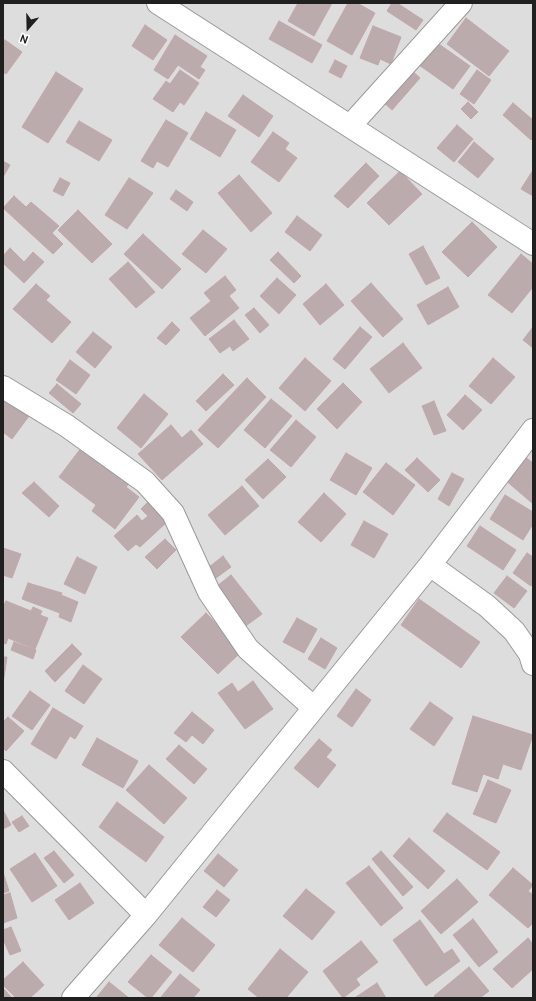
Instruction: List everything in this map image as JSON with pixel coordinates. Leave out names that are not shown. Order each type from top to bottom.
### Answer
[{"type":"street","points":[[158,3],[533,244]]},
{"type":"street","points":[[350,126],[461,3]]},
{"type":"street","points":[[3,387],[67,426],[144,482],[173,513],[209,592],[248,649],[314,708]]},
{"type":"street","points":[[73,998],[146,915],[430,565],[533,430]]},
{"type":"street","points":[[430,565],[487,606],[514,630],[530,654],[533,664]]},
{"type":"street","points":[[3,770],[146,915]]},
{"type":"shaded area","points":[[3,3],[533,3],[533,998],[3,998]]},
{"type":"building","points":[[298,3],[332,3],[314,36],[288,21]]},
{"type":"building","points":[[348,3],[357,3],[375,13],[352,55],[327,41]]},
{"type":"building","points":[[392,3],[397,3],[423,20],[416,30],[387,11]]},
{"type":"building","points":[[466,18],[509,51],[489,76],[447,44]]},
{"type":"building","points":[[279,21],[322,45],[312,63],[269,39]]},
{"type":"building","points":[[145,25],[167,40],[153,60],[132,46]]},
{"type":"building","points":[[373,26],[401,37],[391,64],[380,59],[378,65],[360,58]]},
{"type":"building","points":[[175,35],[207,56],[200,67],[205,70],[199,79],[178,65],[168,79],[154,70]]},
{"type":"building","points":[[5,40],[22,52],[6,74],[3,72],[3,43]]},
{"type":"building","points":[[436,42],[470,66],[453,89],[419,65]]},
{"type":"building","points":[[335,60],[347,66],[341,78],[329,72]]},
{"type":"building","points":[[410,69],[420,78],[392,110],[382,101]]},
{"type":"building","points":[[180,70],[199,83],[184,105],[180,102],[173,112],[153,99],[166,81],[170,84]]},
{"type":"building","points":[[477,70],[491,80],[474,104],[460,94]]},
{"type":"building","points":[[56,72],[83,89],[48,143],[22,127]]},
{"type":"building","points":[[243,95],[273,116],[259,137],[228,116]]},
{"type":"building","points":[[468,102],[478,112],[471,119],[461,109]]},
{"type":"building","points":[[513,103],[533,120],[533,138],[531,140],[503,115]]},
{"type":"building","points":[[206,112],[236,130],[220,157],[190,139]]},
{"type":"building","points":[[166,120],[188,133],[168,167],[157,161],[153,168],[141,161]]},
{"type":"building","points":[[79,121],[112,140],[99,161],[66,142]]},
{"type":"building","points":[[457,125],[473,139],[454,162],[437,148]]},
{"type":"building","points":[[273,132],[289,143],[285,149],[297,158],[279,182],[251,162]]},
{"type":"building","points":[[474,142],[494,159],[478,178],[458,162]]},
{"type":"building","points":[[3,161],[10,165],[3,177]]},
{"type":"building","points":[[366,163],[379,176],[348,208],[334,196]]},
{"type":"building","points":[[533,170],[533,196],[521,189]]},
{"type":"building","points":[[400,171],[422,194],[389,225],[367,203]]},
{"type":"building","points":[[239,175],[272,213],[251,232],[218,193]]},
{"type":"building","points":[[60,178],[70,183],[63,196],[53,191]]},
{"type":"building","points":[[129,178],[153,193],[127,229],[105,215]]},
{"type":"building","points":[[176,190],[193,202],[187,211],[170,199]]},
{"type":"building","points":[[14,196],[26,207],[31,202],[59,226],[52,233],[63,244],[53,254],[3,208]]},
{"type":"building","points":[[78,210],[112,244],[92,263],[58,230]]},
{"type":"building","points":[[297,216],[322,235],[310,251],[285,232]]},
{"type":"building","points":[[472,222],[497,247],[468,277],[442,252]]},
{"type":"building","points":[[203,230],[227,249],[206,273],[182,254]]},
{"type":"building","points":[[143,234],[181,269],[162,289],[124,254]]},
{"type":"building","points":[[423,246],[440,278],[426,285],[409,254]]},
{"type":"building","points":[[10,248],[24,262],[33,252],[44,262],[24,283],[3,263],[3,256]]},
{"type":"building","points":[[278,252],[301,276],[294,283],[270,260]]},
{"type":"building","points":[[521,254],[533,264],[533,287],[512,313],[488,295]]},
{"type":"building","points":[[128,262],[155,292],[136,308],[109,279]]},
{"type":"building","points":[[225,276],[236,290],[229,296],[239,308],[205,336],[190,318],[211,301],[204,293]]},
{"type":"building","points":[[277,278],[296,295],[279,314],[260,296]]},
{"type":"building","points":[[371,283],[403,319],[383,337],[351,301]]},
{"type":"building","points":[[36,284],[50,296],[46,300],[71,322],[52,343],[13,309]]},
{"type":"building","points":[[326,284],[344,305],[320,325],[303,304]]},
{"type":"building","points":[[448,287],[459,307],[428,325],[417,305]]},
{"type":"building","points":[[254,308],[269,325],[260,333],[245,315]]},
{"type":"building","points":[[234,320],[249,339],[233,351],[230,346],[220,353],[209,339]]},
{"type":"building","points":[[172,322],[180,330],[166,345],[157,338]]},
{"type":"building","points":[[360,327],[372,337],[345,369],[333,359]]},
{"type":"building","points":[[533,327],[533,348],[523,340]]},
{"type":"building","points":[[93,332],[112,347],[95,368],[76,352]]},
{"type":"building","points":[[403,343],[422,368],[389,393],[370,369]]},
{"type":"building","points":[[305,358],[331,381],[305,411],[279,388]]},
{"type":"building","points":[[493,358],[515,377],[491,404],[469,386]]},
{"type":"building","points":[[70,360],[90,375],[76,394],[56,380]]},
{"type":"building","points":[[223,374],[234,385],[206,411],[196,401]]},
{"type":"building","points":[[247,378],[266,397],[218,448],[198,430]]},
{"type":"building","points":[[343,383],[362,402],[337,429],[317,409]]},
{"type":"building","points":[[57,384],[81,404],[73,413],[49,393]]},
{"type":"building","points":[[144,394],[168,414],[141,448],[117,428]]},
{"type":"building","points":[[465,395],[482,410],[463,430],[447,415]]},
{"type":"building","points":[[3,396],[29,416],[12,439],[3,432]]},
{"type":"building","points":[[271,399],[292,416],[265,448],[244,430]]},
{"type":"building","points":[[434,401],[446,431],[434,435],[422,406]]},
{"type":"building","points":[[296,420],[316,437],[291,467],[270,450]]},
{"type":"building","points":[[171,425],[182,438],[191,430],[203,444],[162,480],[138,454]]},
{"type":"building","points":[[81,448],[128,485],[126,487],[139,497],[115,529],[92,511],[96,505],[59,477]]},
{"type":"building","points":[[346,453],[372,468],[356,495],[330,480]]},
{"type":"building","points":[[524,456],[533,463],[532,503],[504,479]]},
{"type":"building","points":[[417,458],[440,480],[428,492],[405,470]]},
{"type":"building","points":[[268,459],[286,477],[263,499],[245,480]]},
{"type":"building","points":[[386,463],[415,485],[393,515],[363,492]]},
{"type":"building","points":[[452,473],[464,479],[449,506],[438,499]]},
{"type":"building","points":[[34,482],[59,506],[49,517],[22,493]]},
{"type":"building","points":[[242,486],[259,506],[225,535],[208,515]]},
{"type":"building","points":[[324,493],[346,514],[321,542],[298,522]]},
{"type":"building","points":[[505,495],[533,512],[533,524],[523,540],[490,519]]},
{"type":"building","points":[[148,502],[167,522],[140,547],[136,544],[128,551],[114,536],[137,515],[142,521],[148,516],[141,509]]},
{"type":"building","points":[[364,521],[388,534],[374,558],[351,545]]},
{"type":"building","points":[[480,526],[516,550],[503,570],[467,546]]},
{"type":"building","points":[[165,539],[176,550],[157,569],[145,557]]},
{"type":"building","points":[[3,548],[21,554],[12,578],[3,575]]},
{"type":"building","points":[[527,553],[533,557],[533,583],[531,586],[513,573]]},
{"type":"building","points":[[223,556],[231,567],[212,581],[204,571]]},
{"type":"building","points":[[77,557],[97,567],[85,594],[64,584]]},
{"type":"building","points":[[231,575],[262,614],[243,628],[212,590]]},
{"type":"building","points":[[507,576],[527,591],[514,608],[494,593]]},
{"type":"building","points":[[28,583],[62,593],[61,595],[78,602],[71,622],[59,617],[60,613],[22,599]]},
{"type":"building","points":[[419,599],[480,642],[461,668],[401,625]]},
{"type":"building","points":[[6,601],[31,611],[33,607],[42,611],[40,615],[48,618],[35,649],[8,638],[6,644],[3,643],[3,607]]},
{"type":"building","points":[[206,613],[242,651],[218,674],[181,637]]},
{"type":"building","points":[[297,618],[317,629],[304,653],[283,642]]},
{"type":"building","points":[[321,638],[337,648],[325,669],[308,659]]},
{"type":"building","points":[[14,642],[36,650],[33,659],[11,650]]},
{"type":"building","points":[[72,644],[82,654],[55,682],[45,671]]},
{"type":"building","points":[[3,657],[7,657],[3,684]]},
{"type":"building","points":[[83,665],[102,679],[84,704],[65,691]]},
{"type":"building","points":[[253,681],[273,709],[245,729],[218,693],[232,683],[238,692]]},
{"type":"building","points":[[356,689],[371,700],[352,727],[337,716]]},
{"type":"building","points":[[30,691],[50,705],[32,730],[12,716]]},
{"type":"building","points":[[430,702],[453,718],[434,746],[410,729]]},
{"type":"building","points":[[53,708],[83,726],[75,739],[70,736],[56,759],[31,744]]},
{"type":"building","points":[[192,712],[214,730],[203,744],[192,735],[186,742],[174,733]]},
{"type":"building","points":[[473,716],[533,735],[521,770],[503,764],[498,779],[483,774],[477,792],[452,784]]},
{"type":"building","points":[[8,717],[24,731],[6,751],[3,748],[3,722]]},
{"type":"building","points":[[97,738],[138,761],[123,788],[82,765]]},
{"type":"building","points":[[319,739],[332,750],[326,757],[336,765],[318,788],[294,768]]},
{"type":"building","points":[[179,745],[207,769],[194,784],[166,759]]},
{"type":"building","points":[[149,765],[187,798],[164,824],[126,790]]},
{"type":"building","points":[[488,780],[511,790],[496,823],[473,814]]},
{"type":"building","points":[[117,802],[164,837],[146,862],[99,827]]},
{"type":"building","points":[[3,810],[11,825],[3,829]]},
{"type":"building","points":[[447,813],[500,852],[487,870],[433,831]]},
{"type":"building","points":[[22,816],[29,826],[19,832],[12,822]]},
{"type":"building","points":[[409,838],[445,871],[428,889],[393,856]]},
{"type":"building","points":[[54,851],[74,875],[64,883],[44,858]]},
{"type":"building","points":[[381,851],[413,887],[403,896],[372,859]]},
{"type":"building","points":[[35,853],[57,886],[32,902],[10,869]]},
{"type":"building","points":[[218,854],[238,870],[224,887],[204,871]]},
{"type":"building","points":[[369,866],[403,908],[381,926],[346,883]]},
{"type":"building","points":[[513,868],[533,885],[528,891],[533,895],[533,923],[528,928],[489,895]]},
{"type":"building","points":[[3,872],[9,891],[3,893]]},
{"type":"building","points":[[457,879],[478,902],[441,934],[421,911]]},
{"type":"building","points":[[80,883],[94,903],[69,920],[55,900]]},
{"type":"building","points":[[306,889],[335,912],[312,940],[283,916]]},
{"type":"building","points":[[217,890],[230,900],[216,917],[203,907]]},
{"type":"building","points":[[10,893],[17,918],[3,923],[3,895]]},
{"type":"building","points":[[182,918],[215,945],[193,972],[159,945]]},
{"type":"building","points":[[473,919],[498,952],[479,967],[453,935]]},
{"type":"building","points":[[420,920],[444,954],[452,949],[460,961],[426,986],[393,940]]},
{"type":"building","points":[[11,927],[21,951],[10,955],[3,939],[3,930]]},
{"type":"building","points":[[528,938],[533,944],[533,969],[512,988],[493,969]]},
{"type":"building","points":[[361,941],[378,962],[356,979],[360,985],[343,998],[323,971]]},
{"type":"building","points":[[280,949],[308,972],[286,998],[259,998],[248,989]]},
{"type":"building","points":[[151,955],[172,972],[151,998],[148,998],[128,982]]},
{"type":"building","points":[[23,962],[44,985],[30,998],[16,998],[3,985],[3,980]]},
{"type":"building","points":[[469,967],[489,991],[480,998],[436,998],[434,996]]},
{"type":"building","points":[[180,974],[200,990],[193,998],[161,997]]},
{"type":"building","points":[[109,982],[129,998],[96,998]]},
{"type":"building","points":[[377,983],[386,998],[356,997]]},
{"type":"building","points":[[3,988],[12,998],[3,998]]}]
